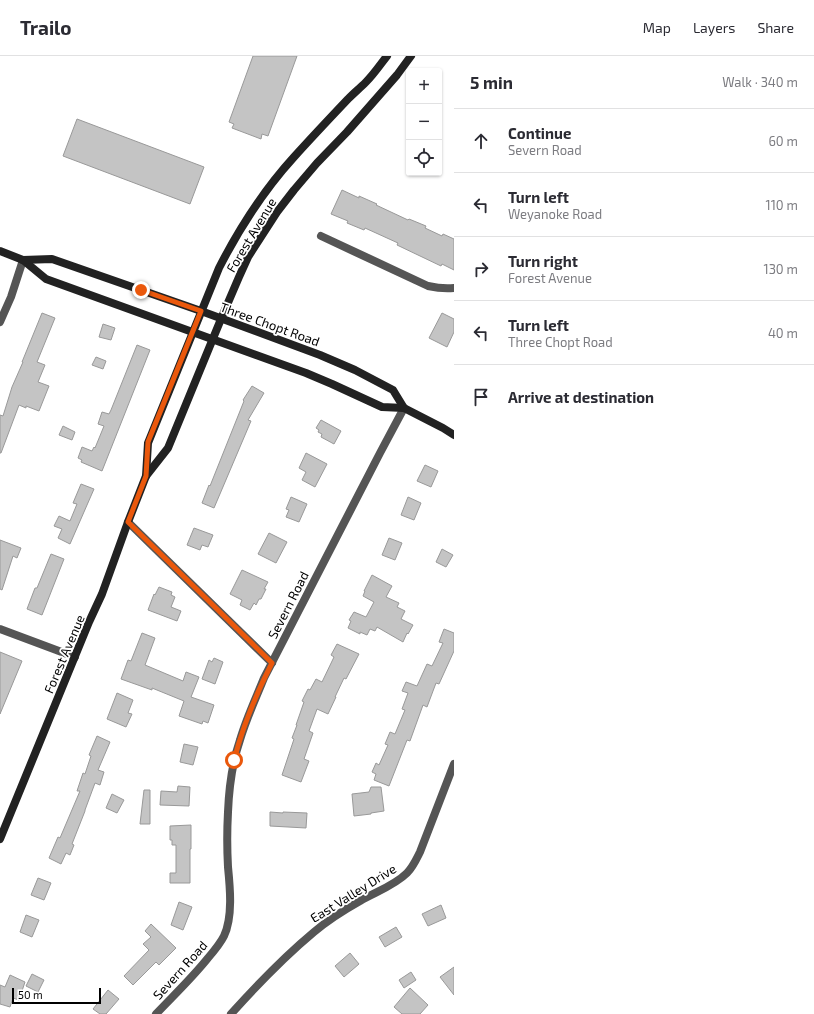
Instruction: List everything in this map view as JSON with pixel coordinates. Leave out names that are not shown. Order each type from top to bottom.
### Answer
[{"type":"main road","name":"Forest Avenue","points":[[146,476],[148,442],[219,268],[231,244],[266,189],[293,157],[377,70],[387,56]]},
{"type":"main road","name":"Forest Avenue","points":[[0,839],[102,594],[146,476],[168,448],[221,318],[248,257],[276,212],[317,163],[347,132],[397,75],[411,56]]},
{"type":"main road","name":"Three Chopt Road","points":[[0,251],[24,260],[46,279],[306,373],[382,407],[404,408],[454,435]]},
{"type":"main road","name":"Three Chopt Road","points":[[24,260],[52,259],[221,318],[320,355],[356,370],[394,390],[404,408]]},
{"type":"street","points":[[321,236],[428,286],[446,289],[454,288]]},
{"type":"street","points":[[0,322],[24,260]]},
{"type":"street","name":"Severn Road","points":[[156,1014],[200,969],[224,937],[229,914],[230,884],[228,866],[228,813],[234,760],[246,721],[264,678],[404,408]]},
{"type":"street","points":[[128,522],[272,663]]},
{"type":"street","points":[[0,629],[75,657]]},
{"type":"street","name":"East Valley Drive","points":[[231,1014],[252,990],[285,957],[314,931],[355,904],[393,884],[408,872],[414,865],[420,852],[454,764]]},
{"type":"building","points":[[253,56],[297,56],[268,136],[262,134],[261,139],[232,128],[234,124],[229,122]]},
{"type":"building","points":[[77,119],[204,167],[190,204],[63,156]]},
{"type":"building","points":[[342,190],[377,204],[376,205],[408,220],[409,219],[426,226],[425,228],[442,236],[443,234],[454,239],[454,270],[442,264],[441,266],[397,245],[398,243],[365,228],[364,230],[347,223],[348,221],[331,214]]},
{"type":"building","points":[[42,313],[55,318],[37,362],[45,365],[38,382],[49,386],[39,411],[19,405],[0,453],[0,415],[3,416],[12,387]]},
{"type":"building","points":[[442,313],[454,319],[454,332],[447,347],[429,338]]},
{"type":"building","points":[[103,324],[115,328],[111,340],[99,337]]},
{"type":"building","points":[[137,345],[150,350],[102,471],[81,462],[82,460],[78,458],[82,447],[92,451],[94,447],[95,448],[104,426],[98,424],[102,412],[109,414]]},
{"type":"building","points":[[96,357],[106,361],[103,369],[92,365]]},
{"type":"building","points":[[252,386],[264,393],[248,420],[251,421],[214,508],[202,503],[244,401],[243,400]]},
{"type":"building","points":[[321,420],[341,431],[334,444],[321,437],[322,434],[318,432],[319,430],[316,428]]},
{"type":"building","points":[[63,426],[75,432],[72,440],[59,435]]},
{"type":"building","points":[[306,453],[327,464],[315,487],[302,480],[306,472],[299,468]]},
{"type":"building","points":[[425,465],[438,471],[431,487],[417,481]]},
{"type":"building","points":[[81,484],[94,489],[70,544],[58,538],[62,529],[54,526],[59,516],[70,521],[77,504],[73,503]]},
{"type":"building","points":[[291,497],[307,504],[299,522],[286,517],[289,510],[286,509]]},
{"type":"building","points":[[408,497],[421,503],[414,520],[401,515]]},
{"type":"building","points":[[194,528],[213,535],[208,547],[202,545],[200,550],[187,545]]},
{"type":"building","points":[[269,533],[287,542],[276,563],[258,554]]},
{"type":"building","points":[[389,538],[402,543],[395,560],[382,555]]},
{"type":"building","points":[[0,540],[21,548],[17,558],[13,556],[2,590],[0,589]]},
{"type":"building","points":[[442,549],[453,555],[446,567],[436,562]]},
{"type":"building","points":[[51,554],[64,559],[42,615],[27,609]]},
{"type":"building","points":[[242,570],[268,582],[261,599],[259,599],[256,605],[254,603],[250,610],[240,605],[242,600],[230,594]]},
{"type":"building","points":[[372,575],[392,586],[386,597],[399,603],[397,607],[405,611],[401,619],[413,625],[403,642],[377,627],[375,631],[370,629],[367,635],[360,632],[360,634],[348,628],[351,621],[349,620],[354,612],[366,617],[374,602],[363,596]]},
{"type":"building","points":[[159,587],[172,592],[171,595],[175,597],[171,607],[181,611],[177,621],[148,610],[154,594],[155,595]]},
{"type":"building","points":[[444,629],[454,633],[454,651],[439,684],[436,683],[427,707],[423,705],[410,741],[407,740],[389,786],[374,780],[376,774],[372,772],[376,763],[379,765],[388,745],[385,744],[390,732],[395,734],[405,710],[402,709],[408,693],[402,691],[406,682],[417,686],[427,664],[432,666],[443,643],[439,642]]},
{"type":"building","points":[[142,633],[155,638],[145,665],[183,681],[186,672],[199,677],[191,697],[214,705],[208,723],[203,721],[202,724],[179,716],[184,701],[152,688],[152,690],[121,679],[128,660],[131,661]]},
{"type":"building","points":[[337,644],[359,654],[346,679],[344,678],[328,714],[317,709],[309,731],[313,733],[304,759],[309,761],[301,782],[282,775],[304,702],[302,701],[308,689],[310,690],[316,679],[322,682],[334,657],[331,655]]},
{"type":"building","points":[[0,652],[22,661],[0,714]]},
{"type":"building","points":[[214,658],[223,662],[215,684],[202,679],[209,660],[212,662]]},
{"type":"building","points":[[117,693],[133,700],[128,713],[132,714],[126,727],[107,719]]},
{"type":"building","points":[[97,736],[110,742],[98,770],[104,772],[100,785],[95,783],[72,844],[74,845],[70,855],[66,853],[61,864],[49,858],[58,837],[60,838],[80,791],[77,791],[83,773],[85,774],[91,756],[89,755]]},
{"type":"building","points":[[184,744],[198,747],[193,765],[180,762]]},
{"type":"building","points":[[178,786],[190,787],[189,806],[160,805],[161,791],[177,792]]},
{"type":"building","points":[[371,787],[381,787],[384,811],[354,816],[352,794],[369,792]]},
{"type":"building","points":[[144,790],[150,790],[150,824],[140,824]]},
{"type":"building","points":[[112,794],[124,800],[117,813],[106,808]]},
{"type":"building","points":[[270,812],[307,813],[306,828],[270,826]]},
{"type":"building","points":[[191,825],[190,883],[170,883],[170,873],[176,873],[176,845],[172,845],[172,840],[170,840],[170,826]]},
{"type":"building","points":[[38,878],[51,883],[44,900],[31,895]]},
{"type":"building","points":[[179,902],[192,907],[183,930],[171,925]]},
{"type":"building","points":[[441,905],[446,918],[428,926],[422,914]]},
{"type":"building","points":[[26,915],[39,920],[32,937],[20,932]]},
{"type":"building","points":[[151,924],[176,948],[159,965],[156,962],[133,985],[124,976],[149,950],[143,944],[151,937],[145,931]]},
{"type":"building","points":[[396,927],[402,937],[385,947],[379,937]]},
{"type":"building","points":[[350,953],[359,964],[344,977],[335,966]]},
{"type":"building","points":[[454,967],[454,995],[440,977]]},
{"type":"building","points":[[411,972],[416,980],[404,988],[399,980]]},
{"type":"building","points":[[32,974],[44,980],[38,992],[26,986]]},
{"type":"building","points":[[10,975],[25,982],[19,1000],[13,998],[10,1007],[0,1004],[0,985],[5,987]]},
{"type":"building","points":[[410,988],[428,1005],[420,1014],[402,1014],[394,1007]]},
{"type":"building","points":[[108,990],[119,999],[106,1014],[100,1014],[93,1009]]},
{"type":"route","points":[[141,290],[201,311],[148,442],[146,476],[128,522],[272,663],[249,714],[234,760]]}]
